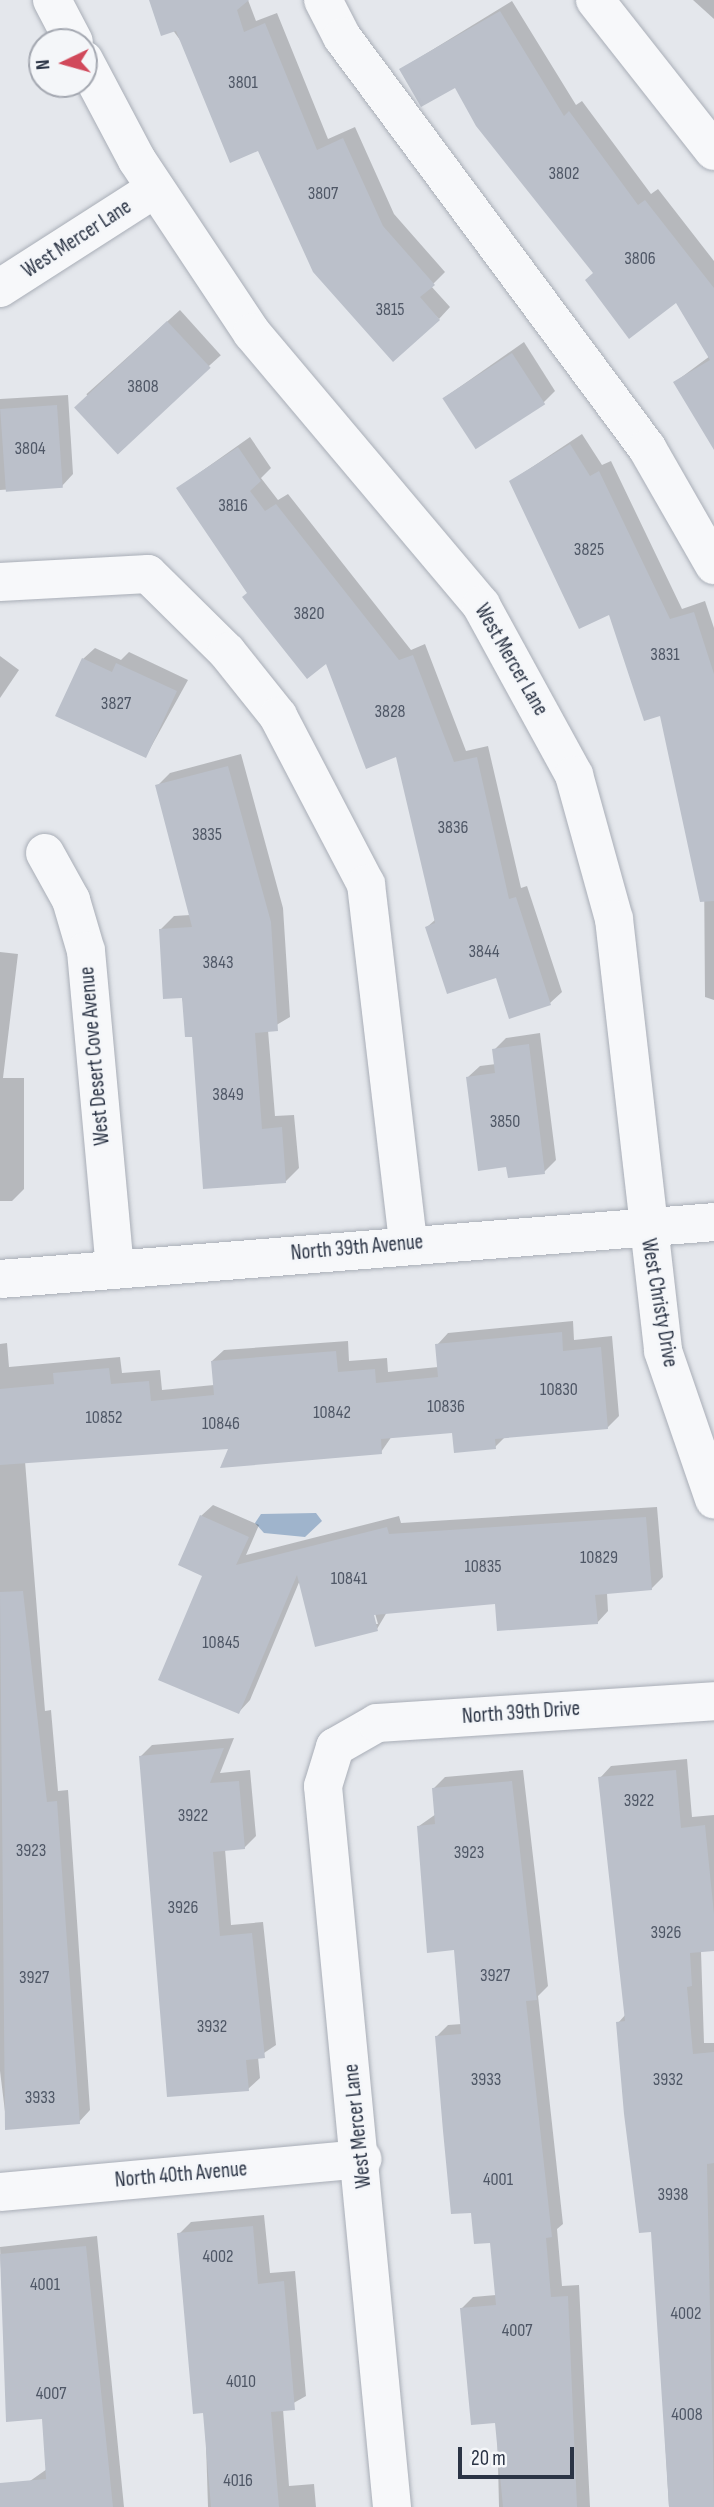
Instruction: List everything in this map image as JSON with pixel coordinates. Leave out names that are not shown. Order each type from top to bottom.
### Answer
[{"type":"street","points":[[52,0],[67,28]]},
{"type":"street","points":[[323,0],[342,37],[647,448],[714,565]]},
{"type":"street","points":[[595,0],[714,151]]},
{"type":"street","name":"West Mercer Lane","points":[[98,86],[155,189],[252,333],[481,605],[574,775],[614,919],[646,1227]]},
{"type":"street","name":"West Mercer Lane","points":[[0,288],[155,189]]},
{"type":"street","points":[[0,582],[148,575],[227,652],[278,716],[366,884],[408,1244]]},
{"type":"street","name":"West Desert Cove Avenue","points":[[45,853],[71,900],[86,951],[115,1268]]},
{"type":"street","name":"North 39th Avenue","points":[[0,1279],[408,1244],[714,1222]]},
{"type":"street","name":"West Christy Drive","points":[[646,1227],[663,1351],[714,1499]]},
{"type":"street","name":"North 39th Drive","points":[[335,1748],[377,1723],[714,1701]]},
{"type":"street","name":"West Mercer Lane","points":[[335,1748],[323,1786],[362,2159],[392,2507]]},
{"type":"street","name":"North 40th Avenue","points":[[0,2192],[362,2159]]},
{"type":"water","points":[[316,1513],[322,1521],[305,1537],[264,1533],[255,1523],[261,1514]]},
{"type":"building","points":[[149,0],[249,0],[237,10],[244,32],[265,23],[317,150],[343,138],[383,226],[435,285],[420,297],[440,320],[393,362],[313,272],[258,151],[230,163],[176,31],[161,36]]},
{"type":"building","points":[[500,11],[564,116],[569,111],[638,205],[645,200],[714,288],[714,450],[673,382],[710,360],[676,303],[629,339],[585,280],[593,273],[476,126],[455,88],[421,107],[399,69]]},
{"type":"building","points":[[167,321],[211,368],[118,454],[74,408]]},
{"type":"building","points":[[512,353],[545,404],[476,449],[442,398]]},
{"type":"building","points":[[57,405],[63,488],[6,492],[0,409]]},
{"type":"building","points":[[570,444],[590,476],[599,471],[670,619],[694,612],[714,674],[714,901],[700,902],[660,716],[644,721],[609,615],[579,629],[509,481]]},
{"type":"building","points":[[238,447],[261,481],[250,491],[265,511],[276,504],[399,660],[413,655],[454,762],[477,757],[509,899],[516,897],[551,1005],[509,1019],[496,978],[447,994],[425,927],[435,923],[396,757],[366,769],[326,664],[307,679],[242,597],[247,593],[176,488]]},
{"type":"building","points":[[82,658],[112,672],[116,663],[177,691],[146,758],[55,716]]},
{"type":"building","points":[[228,766],[271,922],[278,1031],[255,1033],[262,1129],[282,1127],[286,1183],[203,1189],[192,1037],[185,1037],[182,998],[163,999],[159,929],[192,927],[155,785]]},
{"type":"building","points":[[529,1044],[545,1174],[508,1178],[506,1167],[478,1171],[466,1077],[495,1073],[492,1049]]},
{"type":"building","points":[[562,1332],[563,1351],[601,1347],[608,1429],[495,1439],[496,1449],[454,1453],[452,1433],[381,1439],[382,1454],[220,1468],[228,1449],[0,1465],[0,1389],[54,1384],[53,1373],[109,1368],[111,1384],[149,1381],[151,1401],[214,1395],[211,1361],[336,1351],[338,1372],[375,1369],[376,1383],[438,1377],[435,1344]]},
{"type":"building","points":[[200,1515],[249,1537],[236,1565],[387,1527],[389,1534],[646,1517],[652,1590],[595,1595],[598,1624],[497,1631],[495,1604],[374,1615],[378,1631],[315,1647],[297,1575],[239,1714],[158,1680],[202,1576],[178,1565]]},
{"type":"building","points":[[23,1591],[47,1802],[57,1801],[80,2124],[5,2130],[0,1592]]},
{"type":"building","points":[[224,1748],[210,1783],[239,1781],[245,1849],[213,1852],[220,1936],[252,1933],[265,2058],[246,2060],[249,2091],[167,2097],[139,1756]]},
{"type":"building","points":[[676,1770],[681,1828],[705,1825],[714,1914],[714,1951],[690,1953],[692,1986],[687,1987],[693,2054],[714,2052],[714,2163],[707,2164],[714,2507],[669,2507],[651,2232],[639,2233],[624,2114],[616,2022],[625,2021],[598,1777]]},
{"type":"building","points":[[512,1781],[537,2000],[526,2001],[552,2237],[546,2238],[551,2297],[568,2296],[577,2507],[503,2507],[495,2423],[471,2425],[460,2308],[496,2305],[490,2243],[474,2244],[471,2213],[451,2214],[435,2036],[461,2034],[454,1950],[427,1953],[417,1826],[435,1824],[432,1788]]},
{"type":"building","points":[[253,2226],[258,2284],[284,2281],[295,2410],[271,2412],[279,2507],[211,2507],[203,2413],[193,2414],[177,2233]]},
{"type":"building","points":[[86,2246],[113,2507],[0,2507],[0,2483],[46,2479],[42,2419],[6,2422],[0,2254]]}]
